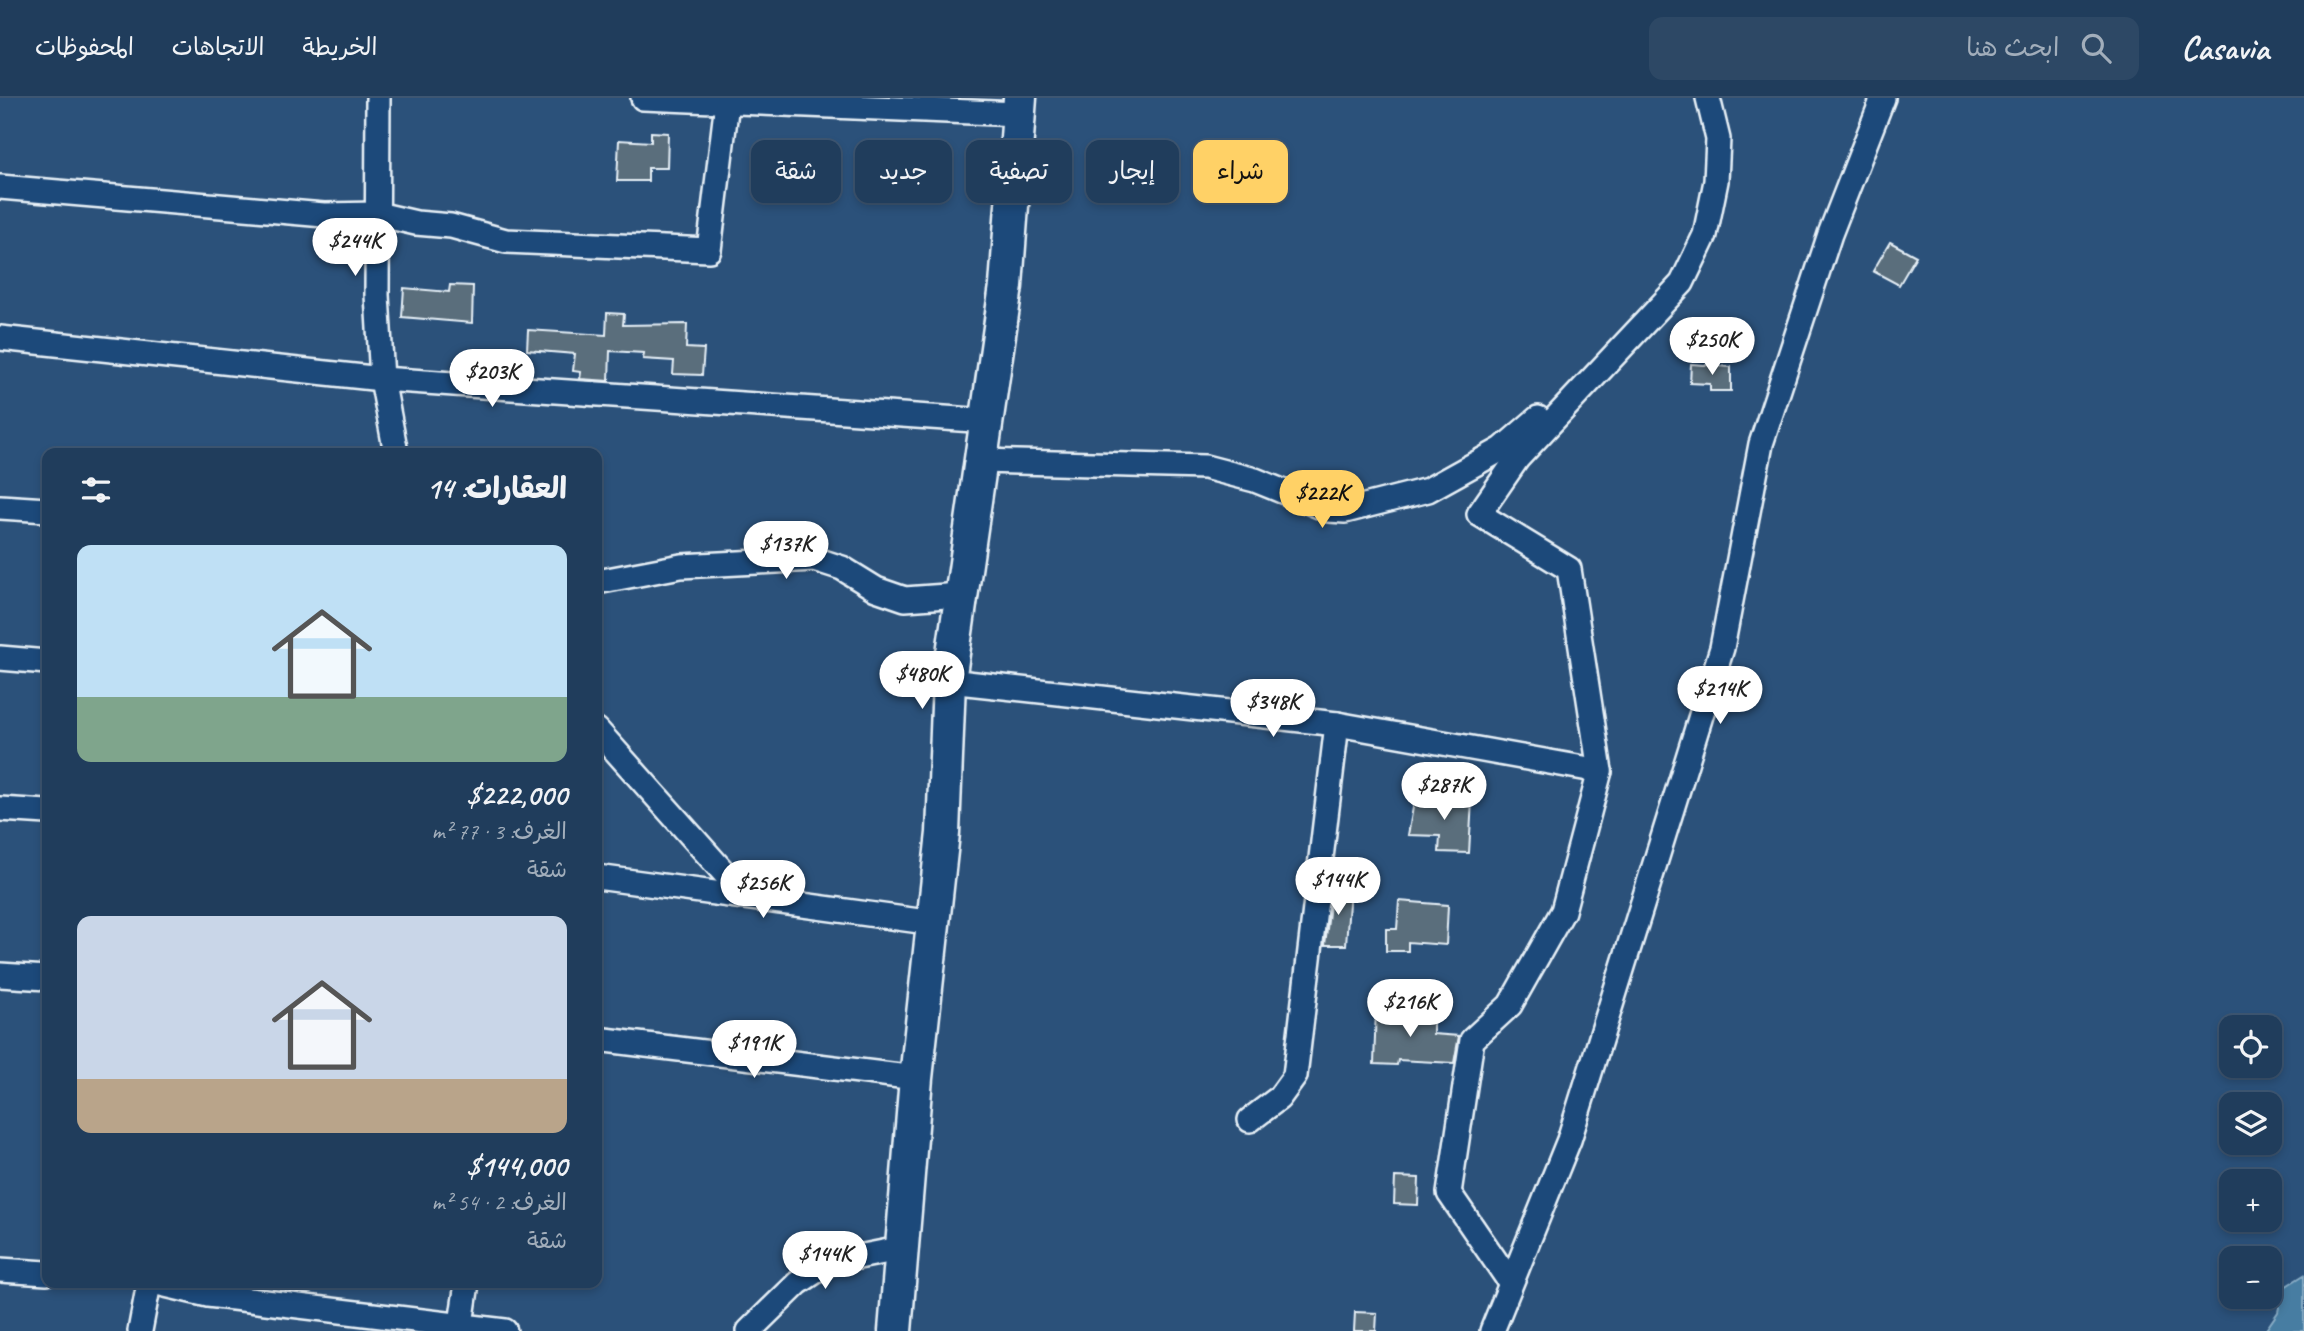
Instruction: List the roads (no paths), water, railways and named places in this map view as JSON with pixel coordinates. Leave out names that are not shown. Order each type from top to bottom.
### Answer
[{"type":"street","points":[[378,98],[377,214],[382,379],[395,448]]},
{"type":"street","points":[[643,98],[1019,106],[1006,286],[949,681],[943,833],[916,1078],[904,1248],[895,1331]]},
{"type":"street","points":[[1510,1282],[1449,1193],[1472,1040],[1510,1005],[1563,911],[1600,771],[1569,569],[1479,514],[1517,459],[1682,283],[1705,235],[1716,181],[1718,139],[1708,98]]},
{"type":"street","points":[[1492,1331],[1573,1126],[1722,648],[1761,444],[1830,234],[1883,98]]},
{"type":"street","points":[[0,187],[324,215],[377,214],[416,223],[451,226],[506,241],[709,250],[718,101]]},
{"type":"street","points":[[0,338],[382,379],[988,421]]},
{"type":"street","points":[[982,461],[1205,467],[1255,480],[1329,510],[1345,511],[1428,490],[1502,449],[1609,359]]},
{"type":"street","points":[[0,507],[42,510]]},
{"type":"street","points":[[602,581],[681,566],[814,559],[842,568],[876,589],[905,599],[960,596]]},
{"type":"street","points":[[0,658],[42,662]]},
{"type":"street","points":[[949,681],[1338,724],[1600,771]]},
{"type":"street","points":[[1250,1120],[1279,1098],[1295,1076],[1338,724]]},
{"type":"street","points":[[602,736],[744,895]]},
{"type":"street","points":[[0,809],[42,812]]},
{"type":"street","points":[[602,878],[934,923]]},
{"type":"street","points":[[0,975],[42,978]]},
{"type":"street","points":[[602,1040],[916,1078]]},
{"type":"street","points":[[749,1331],[798,1283],[828,1263],[904,1248]]},
{"type":"street","points":[[0,1270],[42,1273]]},
{"type":"street","points":[[140,1331],[148,1288]]},
{"type":"street","points":[[460,1327],[466,1288]]},
{"type":"street","points":[[208,1289],[460,1327],[505,1331]]},
{"type":"water","points":[[2304,1275],[2304,1331],[2265,1331],[2279,1309],[2282,1309],[2283,1288]]}]
